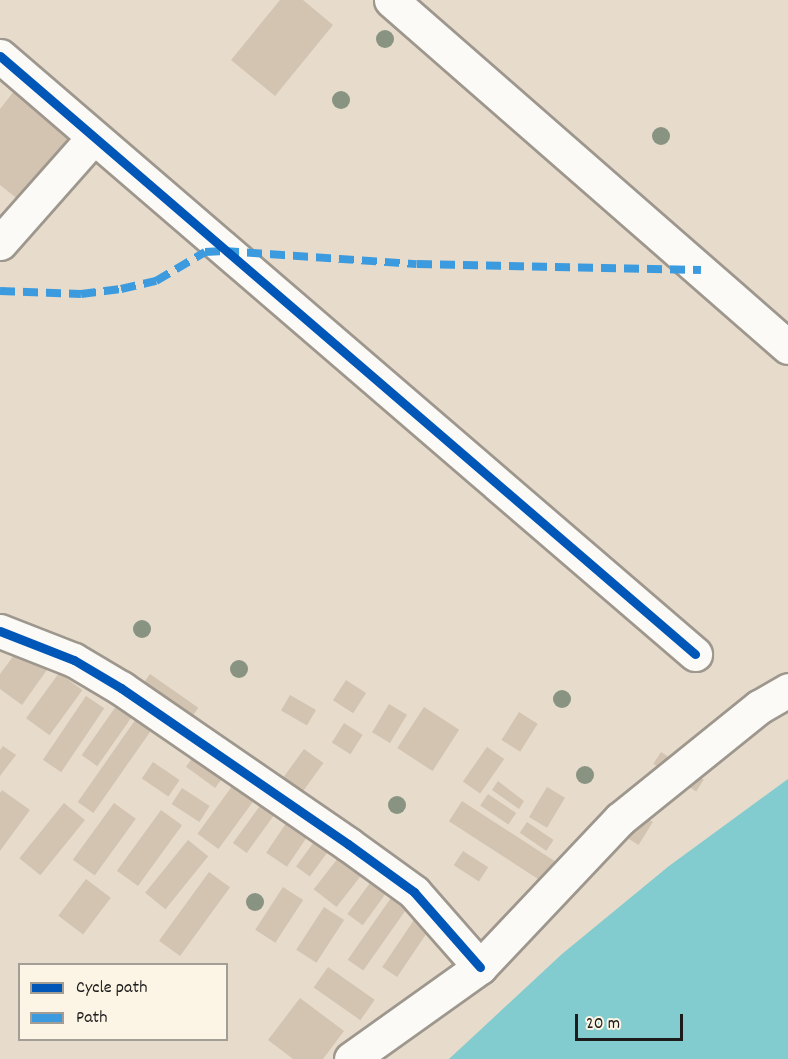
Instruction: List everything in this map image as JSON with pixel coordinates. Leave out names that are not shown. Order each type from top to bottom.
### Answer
[{"type":"street","points":[[391,0],[788,347]]},
{"type":"street","points":[[0,56],[695,654]]},
{"type":"street","points":[[0,243],[93,138]]},
{"type":"street","points":[[0,631],[74,660],[121,688],[348,844],[414,892],[480,967]]},
{"type":"street","points":[[351,1059],[480,967],[620,819],[759,707],[788,690]]},
{"type":"water","points":[[788,779],[788,1059],[449,1059],[562,954],[669,866]]},
{"type":"building","points":[[280,0],[303,0],[333,25],[275,96],[231,60]]},
{"type":"building","points":[[15,90],[77,140],[25,205],[0,185],[0,109]]},
{"type":"building","points":[[20,647],[49,667],[22,705],[0,689],[0,674]]},
{"type":"building","points":[[59,673],[82,690],[50,735],[26,718]]},
{"type":"building","points":[[150,674],[198,708],[189,721],[141,687]]},
{"type":"building","points":[[346,680],[366,693],[353,713],[333,700]]},
{"type":"building","points":[[290,695],[316,710],[307,726],[281,711]]},
{"type":"building","points":[[86,696],[104,708],[61,772],[43,760]]},
{"type":"building","points":[[119,702],[135,713],[97,766],[82,755]]},
{"type":"building","points":[[389,704],[407,715],[390,743],[372,732]]},
{"type":"building","points":[[424,707],[459,730],[433,771],[397,748]]},
{"type":"building","points":[[519,712],[538,724],[520,752],[502,740]]},
{"type":"building","points":[[138,716],[154,727],[93,813],[78,802]]},
{"type":"building","points":[[344,723],[363,735],[350,754],[332,743]]},
{"type":"building","points":[[3,746],[16,755],[0,776],[0,750]]},
{"type":"building","points":[[487,747],[504,759],[480,793],[463,781]]},
{"type":"building","points":[[304,749],[323,763],[300,795],[281,781]]},
{"type":"building","points":[[661,752],[704,780],[696,792],[653,764]]},
{"type":"building","points":[[196,753],[225,774],[215,788],[186,767]]},
{"type":"building","points":[[153,762],[180,780],[168,796],[142,779]]},
{"type":"building","points":[[238,778],[259,793],[218,849],[197,834]]},
{"type":"building","points":[[498,781],[524,801],[519,809],[492,790]]},
{"type":"building","points":[[547,787],[565,798],[547,828],[529,817]]},
{"type":"building","points":[[182,788],[210,806],[199,822],[172,804]]},
{"type":"building","points":[[2,790],[30,810],[0,851],[0,793]]},
{"type":"building","points":[[488,794],[516,813],[508,825],[480,806]]},
{"type":"building","points":[[267,796],[281,806],[247,853],[233,843]]},
{"type":"building","points":[[462,801],[557,863],[544,883],[449,821]]},
{"type":"building","points":[[64,803],[85,820],[40,875],[19,858]]},
{"type":"building","points":[[114,803],[136,819],[95,876],[73,860]]},
{"type":"building","points":[[624,804],[653,822],[639,845],[610,827]]},
{"type":"building","points":[[161,810],[182,825],[138,886],[117,871]]},
{"type":"building","points":[[293,813],[314,827],[287,867],[266,853]]},
{"type":"building","points":[[527,822],[554,840],[546,851],[520,833]]},
{"type":"building","points":[[319,835],[333,845],[310,877],[296,867]]},
{"type":"building","points":[[188,840],[208,856],[165,909],[145,893]]},
{"type":"building","points":[[463,851],[488,867],[479,882],[454,865]]},
{"type":"building","points":[[342,853],[365,871],[337,907],[314,889]]},
{"type":"building","points":[[209,872],[230,887],[180,956],[159,941]]},
{"type":"building","points":[[375,876],[390,887],[363,925],[347,914]]},
{"type":"building","points":[[86,879],[111,898],[83,934],[58,916]]},
{"type":"building","points":[[283,887],[303,900],[275,943],[255,930]]},
{"type":"building","points":[[393,895],[409,906],[363,971],[348,960]]},
{"type":"building","points":[[324,907],[344,920],[316,963],[296,950]]},
{"type":"building","points":[[418,914],[433,924],[397,977],[382,967]]},
{"type":"building","points":[[328,967],[375,1000],[360,1020],[314,987]]},
{"type":"building","points":[[300,998],[344,1031],[323,1059],[293,1059],[268,1040]]},
{"type":"marked path","points":[[0,291],[81,294],[121,289],[156,281],[205,252],[224,251],[417,264],[701,270]]},
{"type":"cycle path","points":[[0,56],[695,654]]},
{"type":"cycle path","points":[[0,631],[74,660],[121,688],[348,844],[414,892],[480,967]]}]
